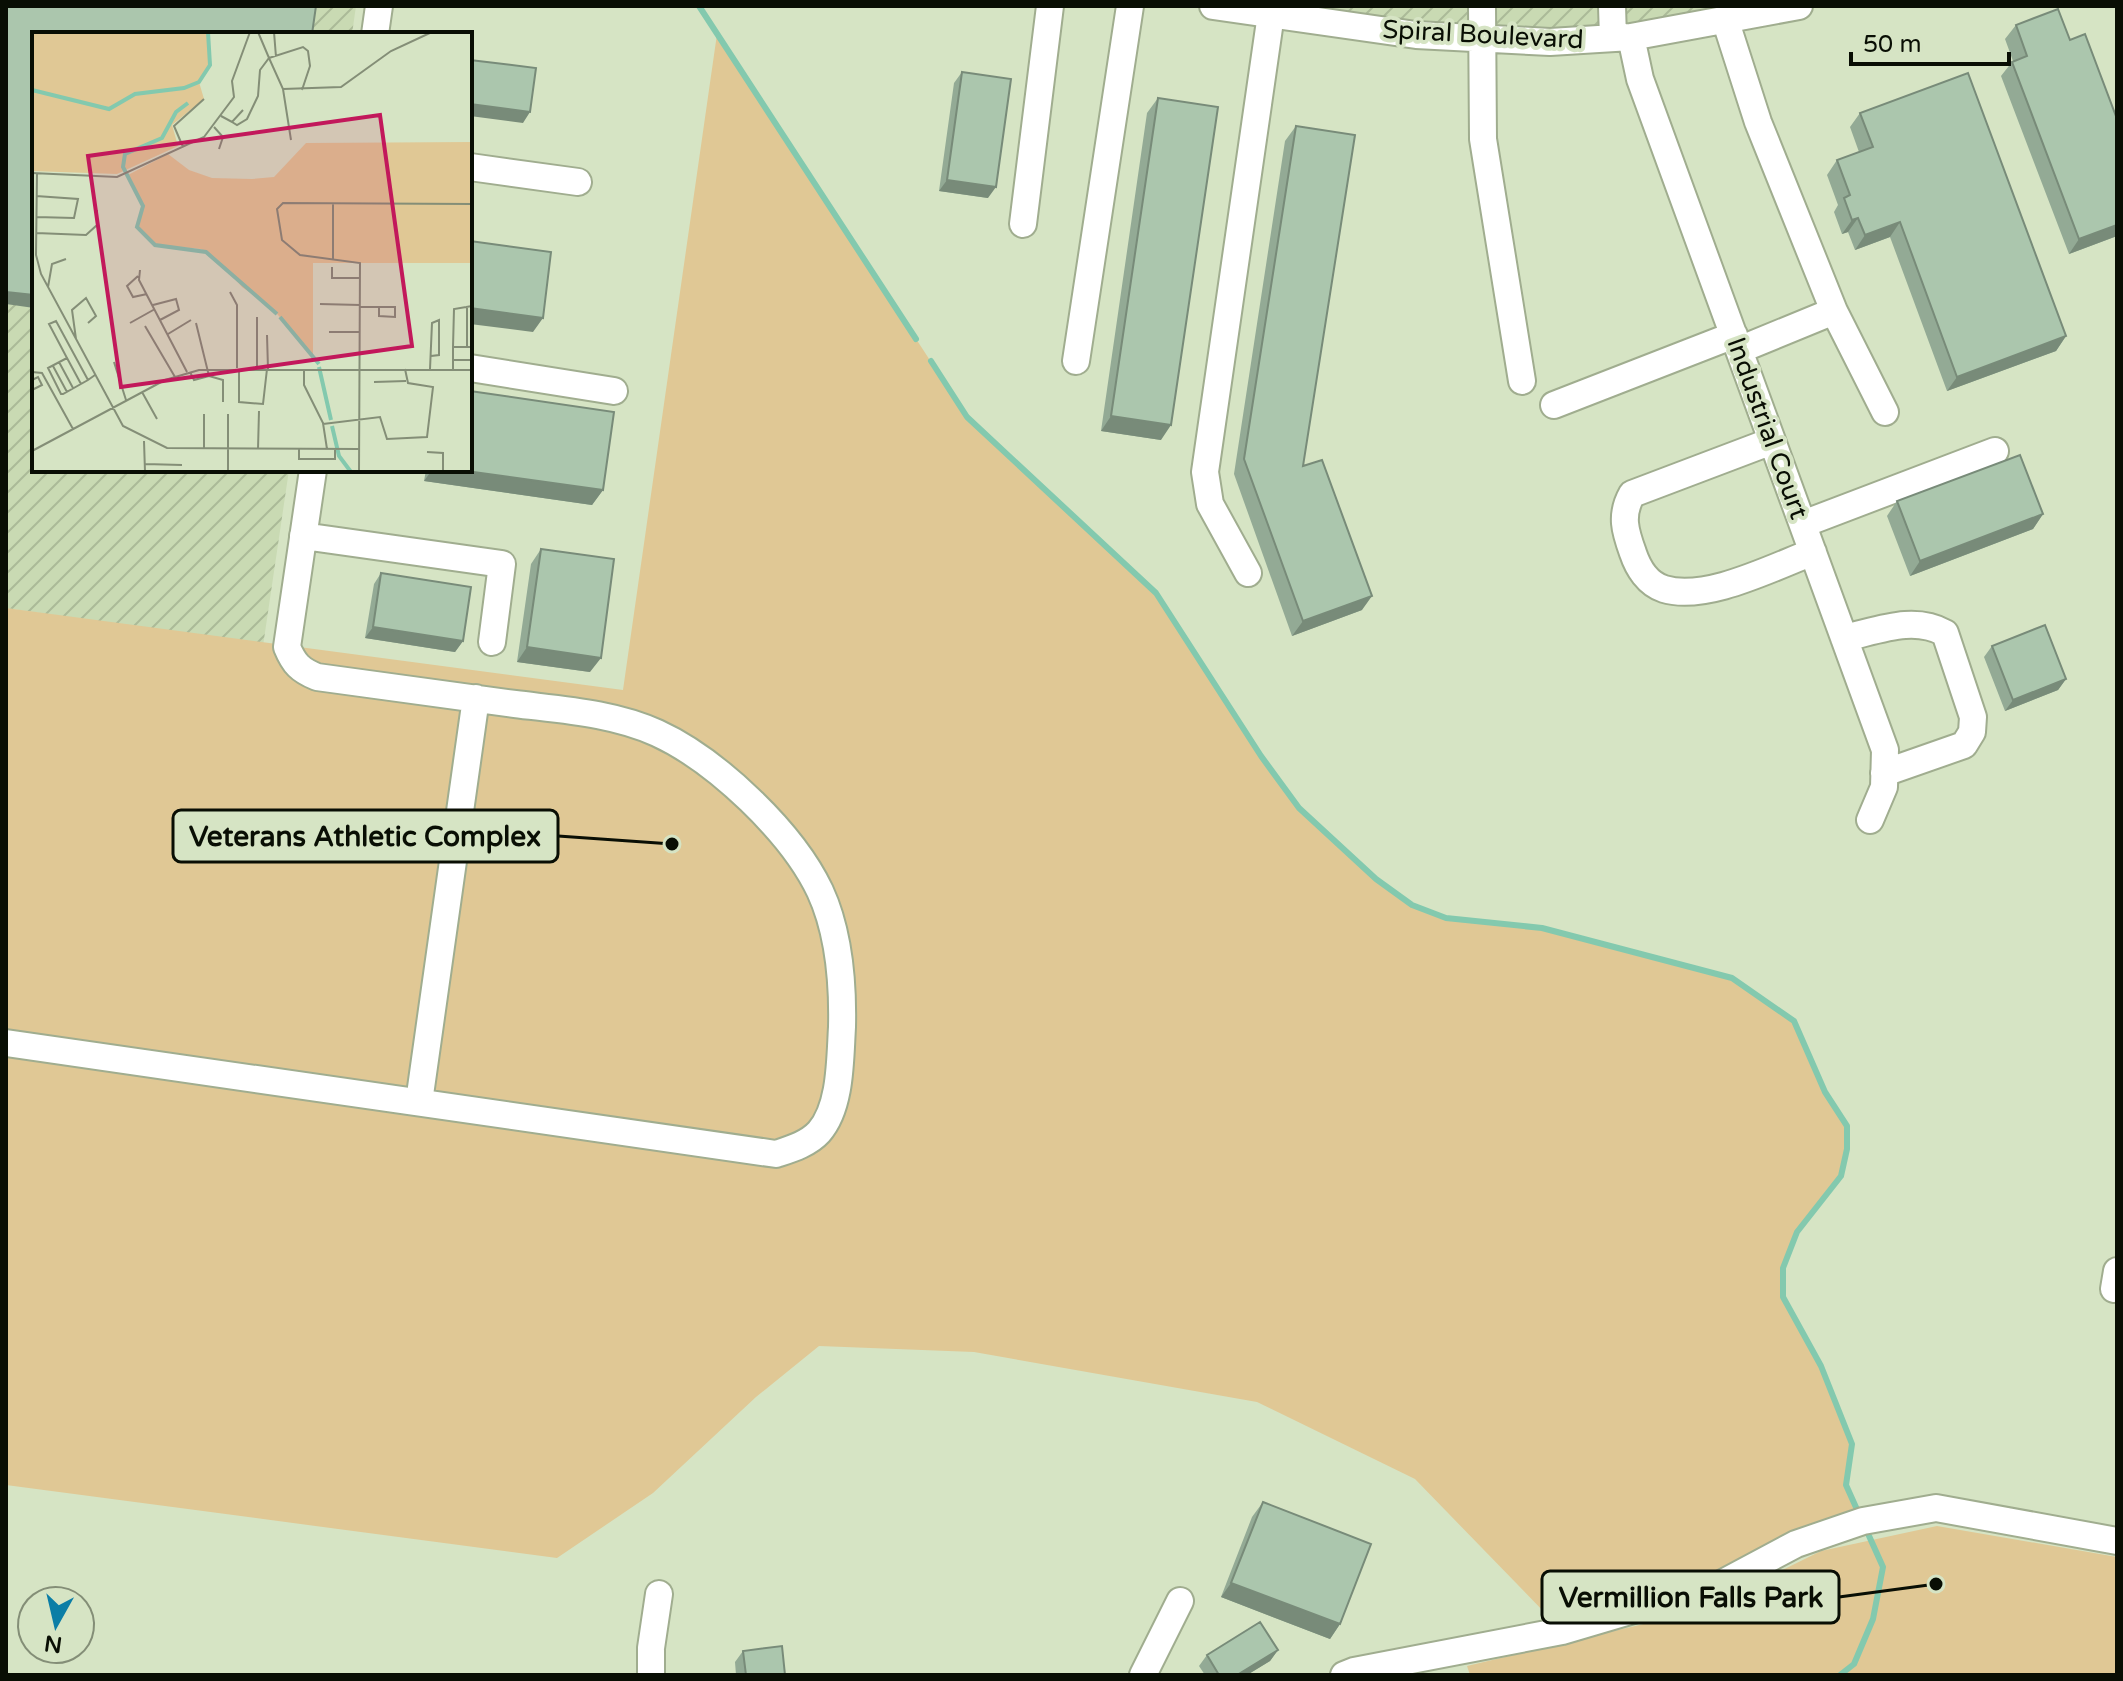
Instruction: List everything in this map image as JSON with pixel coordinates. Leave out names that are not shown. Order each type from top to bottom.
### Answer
[{"type":"street","points":[[375,32],[379,6]]},
{"type":"street","points":[[1023,224],[1050,6]]},
{"type":"street","points":[[1076,361],[1130,6]]},
{"type":"street","name":"Spiral Boulevard","points":[[1213,6],[1416,35],[1550,42],[1622,37],[1799,6]]},
{"type":"street","points":[[1482,6],[1483,139],[1522,381]]},
{"type":"street","name":"Industrial Court","points":[[1612,6],[1885,750],[1884,787],[1870,820]]},
{"type":"street","points":[[1248,573],[1210,504],[1205,472],[1263,11]]},
{"type":"street","points":[[1725,19],[1758,122],[1834,311],[1885,412]]},
{"type":"street","points":[[472,167],[578,182]]},
{"type":"street","points":[[1554,405],[1834,311]]},
{"type":"street","points":[[472,368],[614,391]]},
{"type":"street","points":[[1772,441],[1632,494],[1625,508],[1624,528],[1639,570],[1661,589],[1704,591],[1813,552]]},
{"type":"street","points":[[1803,524],[1995,451]]},
{"type":"street","points":[[6,1043],[776,1154],[798,1146],[817,1134],[829,1117],[836,1091],[842,1030],[842,984],[834,937],[820,891],[792,848],[755,805],[710,764],[657,733],[604,716],[317,677],[293,664],[287,647],[313,472]]},
{"type":"street","points":[[303,536],[502,564],[492,642]]},
{"type":"street","points":[[1844,638],[1912,623],[1930,625],[1945,633],[1973,717],[1972,732],[1964,745],[1884,773]]},
{"type":"street","points":[[419,1102],[476,698]]},
{"type":"street","points":[[1344,1675],[1354,1671],[1443,1665],[1721,1584],[1796,1544],[1863,1521],[1936,1508],[2117,1541]]},
{"type":"street","points":[[651,1675],[651,1648],[659,1594]]},
{"type":"street","points":[[1143,1675],[1180,1601]]},
{"type":"shaded area","points":[[6,6],[356,6],[352,32],[32,32],[32,472],[289,472],[263,646],[6,608]]},
{"type":"shaded area","points":[[1213,6],[1799,6],[1550,42]]},
{"type":"shaded area","points":[[717,34],[967,417],[1156,593],[1261,756],[1299,808],[1376,879],[1412,905],[1446,918],[1542,928],[1732,978],[1794,1021],[1825,1092],[1847,1126],[1847,1149],[1841,1176],[1797,1232],[1783,1268],[1783,1297],[1821,1366],[1852,1444],[1846,1485],[1856,1508],[1712,1576],[1548,1616],[1415,1479],[1257,1402],[974,1352],[819,1346],[756,1397],[653,1493],[557,1558],[6,1485],[6,608],[623,690]]},
{"type":"shaded area","points":[[1937,1526],[2117,1557],[2117,1675],[1470,1675],[1467,1666],[1702,1610],[1821,1551]]},
{"type":"building","points":[[6,6],[316,6],[312,32],[32,32],[32,295],[6,292]]},
{"type":"building","points":[[2058,9],[2070,40],[2085,34],[2117,119],[2117,225],[2079,239],[2012,62],[2027,56],[2016,25]]},
{"type":"building","points":[[472,60],[536,68],[530,112],[472,104]]},
{"type":"building","points":[[962,72],[1011,79],[996,187],[947,180]]},
{"type":"building","points":[[1968,73],[2066,336],[1957,377],[1900,222],[1865,235],[1858,218],[1852,220],[1844,198],[1850,195],[1837,160],[1873,147],[1860,113]]},
{"type":"building","points":[[1158,98],[1218,107],[1171,425],[1111,416]]},
{"type":"building","points":[[1296,126],[1355,135],[1303,466],[1322,460],[1372,596],[1303,621],[1244,459]]},
{"type":"building","points":[[472,241],[551,252],[543,318],[472,308]]},
{"type":"building","points":[[472,391],[614,412],[603,490],[472,472]]},
{"type":"building","points":[[2020,455],[2043,514],[1920,561],[1897,501]]},
{"type":"building","points":[[541,549],[614,559],[601,658],[527,647]]},
{"type":"building","points":[[381,573],[471,587],[463,641],[373,627]]},
{"type":"building","points":[[2045,625],[2066,679],[2013,700],[1992,646]]},
{"type":"building","points":[[1263,1502],[1371,1544],[1340,1624],[1231,1583]]},
{"type":"building","points":[[1260,1622],[1278,1650],[1237,1675],[1219,1675],[1207,1655]]},
{"type":"building","points":[[782,1646],[785,1675],[746,1675],[743,1651]]},
{"type":"waterway","points":[[699,6],[916,339]]},
{"type":"waterway","points":[[931,361],[967,417],[1156,593],[1261,756],[1299,808],[1376,879],[1412,905],[1446,918],[1542,928],[1732,978],[1794,1021],[1825,1092],[1847,1126],[1847,1149],[1841,1176],[1797,1232],[1783,1268],[1783,1297],[1821,1366],[1852,1444],[1846,1485],[1859,1514]]},
{"type":"waterway","points":[[1840,1675],[1854,1664],[1873,1619],[1883,1567],[1865,1527]]},
{"type":"place","name":"Veterans Athletic Complex","points":[[672,844]]},
{"type":"place","name":"Vermillion Falls Park","points":[[1936,1584]]}]
